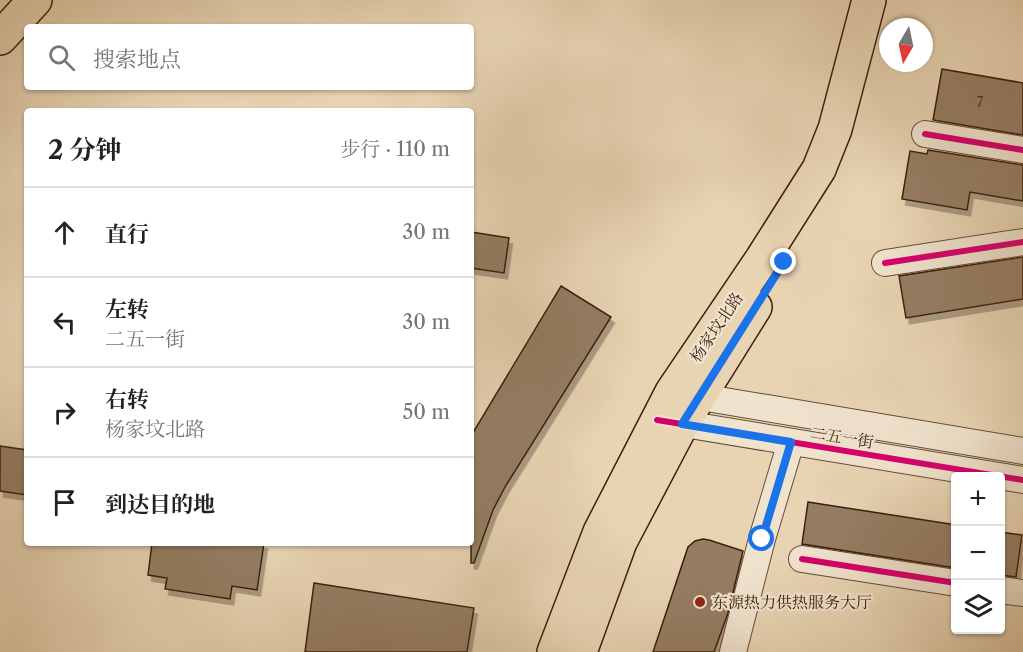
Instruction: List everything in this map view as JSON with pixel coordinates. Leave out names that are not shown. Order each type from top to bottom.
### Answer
[{"type":"main road","points":[[0,38],[35,0]]},
{"type":"main road","name":"杨家坟北路","points":[[554,652],[600,532],[677,408],[762,259],[819,169],[835,129],[869,0]]},
{"type":"main road","name":"杨家坟北路","points":[[580,652],[620,542],[677,408],[837,178],[853,137],[892,0]]},
{"type":"street","points":[[925,134],[1023,150]]},
{"type":"street","points":[[885,263],[1023,242]]},
{"type":"street","name":"二五一街","points":[[677,408],[791,442],[1023,480]]},
{"type":"street","name":"二五一街","points":[[677,408],[1023,451]]},
{"type":"street","points":[[733,652],[762,539],[791,442]]},
{"type":"street","points":[[802,559],[951,582]]},
{"type":"street","points":[[1005,591],[1023,593]]},
{"type":"building","points":[[942,69],[1023,83],[1023,135],[933,120]]},
{"type":"building","points":[[928,150],[1023,165],[1023,201],[970,192],[967,210],[902,199],[910,151],[927,154]]},
{"type":"building","points":[[474,232],[509,238],[504,273],[474,268]]},
{"type":"building","points":[[1023,257],[1023,299],[906,318],[899,276]]},
{"type":"building","points":[[561,286],[611,317],[505,487],[493,510],[474,563],[471,563],[471,546],[474,546],[474,431]]},
{"type":"building","points":[[0,446],[24,450],[24,495],[0,491]]},
{"type":"building","points":[[808,502],[951,524],[951,567],[802,544]]},
{"type":"building","points":[[1005,533],[1022,535],[1016,577],[1005,576]]},
{"type":"building","name":"东源热力供热服务大厅","points":[[703,539],[743,551],[728,613],[714,652],[653,652],[688,547],[695,541]]},
{"type":"building","points":[[152,546],[264,546],[257,590],[232,586],[230,599],[165,589],[167,578],[148,575]]},
{"type":"building","points":[[314,583],[474,608],[467,652],[305,652]]},
{"type":"cycle path","points":[[925,134],[1023,150]]},
{"type":"cycle path","points":[[885,263],[1023,242]]},
{"type":"cycle path","points":[[657,420],[1023,480]]},
{"type":"cycle path","points":[[802,559],[951,582]]},
{"type":"place","name":"东源热力供热服务大厅","points":[[700,602]]},
{"type":"route","points":[[762,539],[791,442],[682,424],[784,262]]}]
